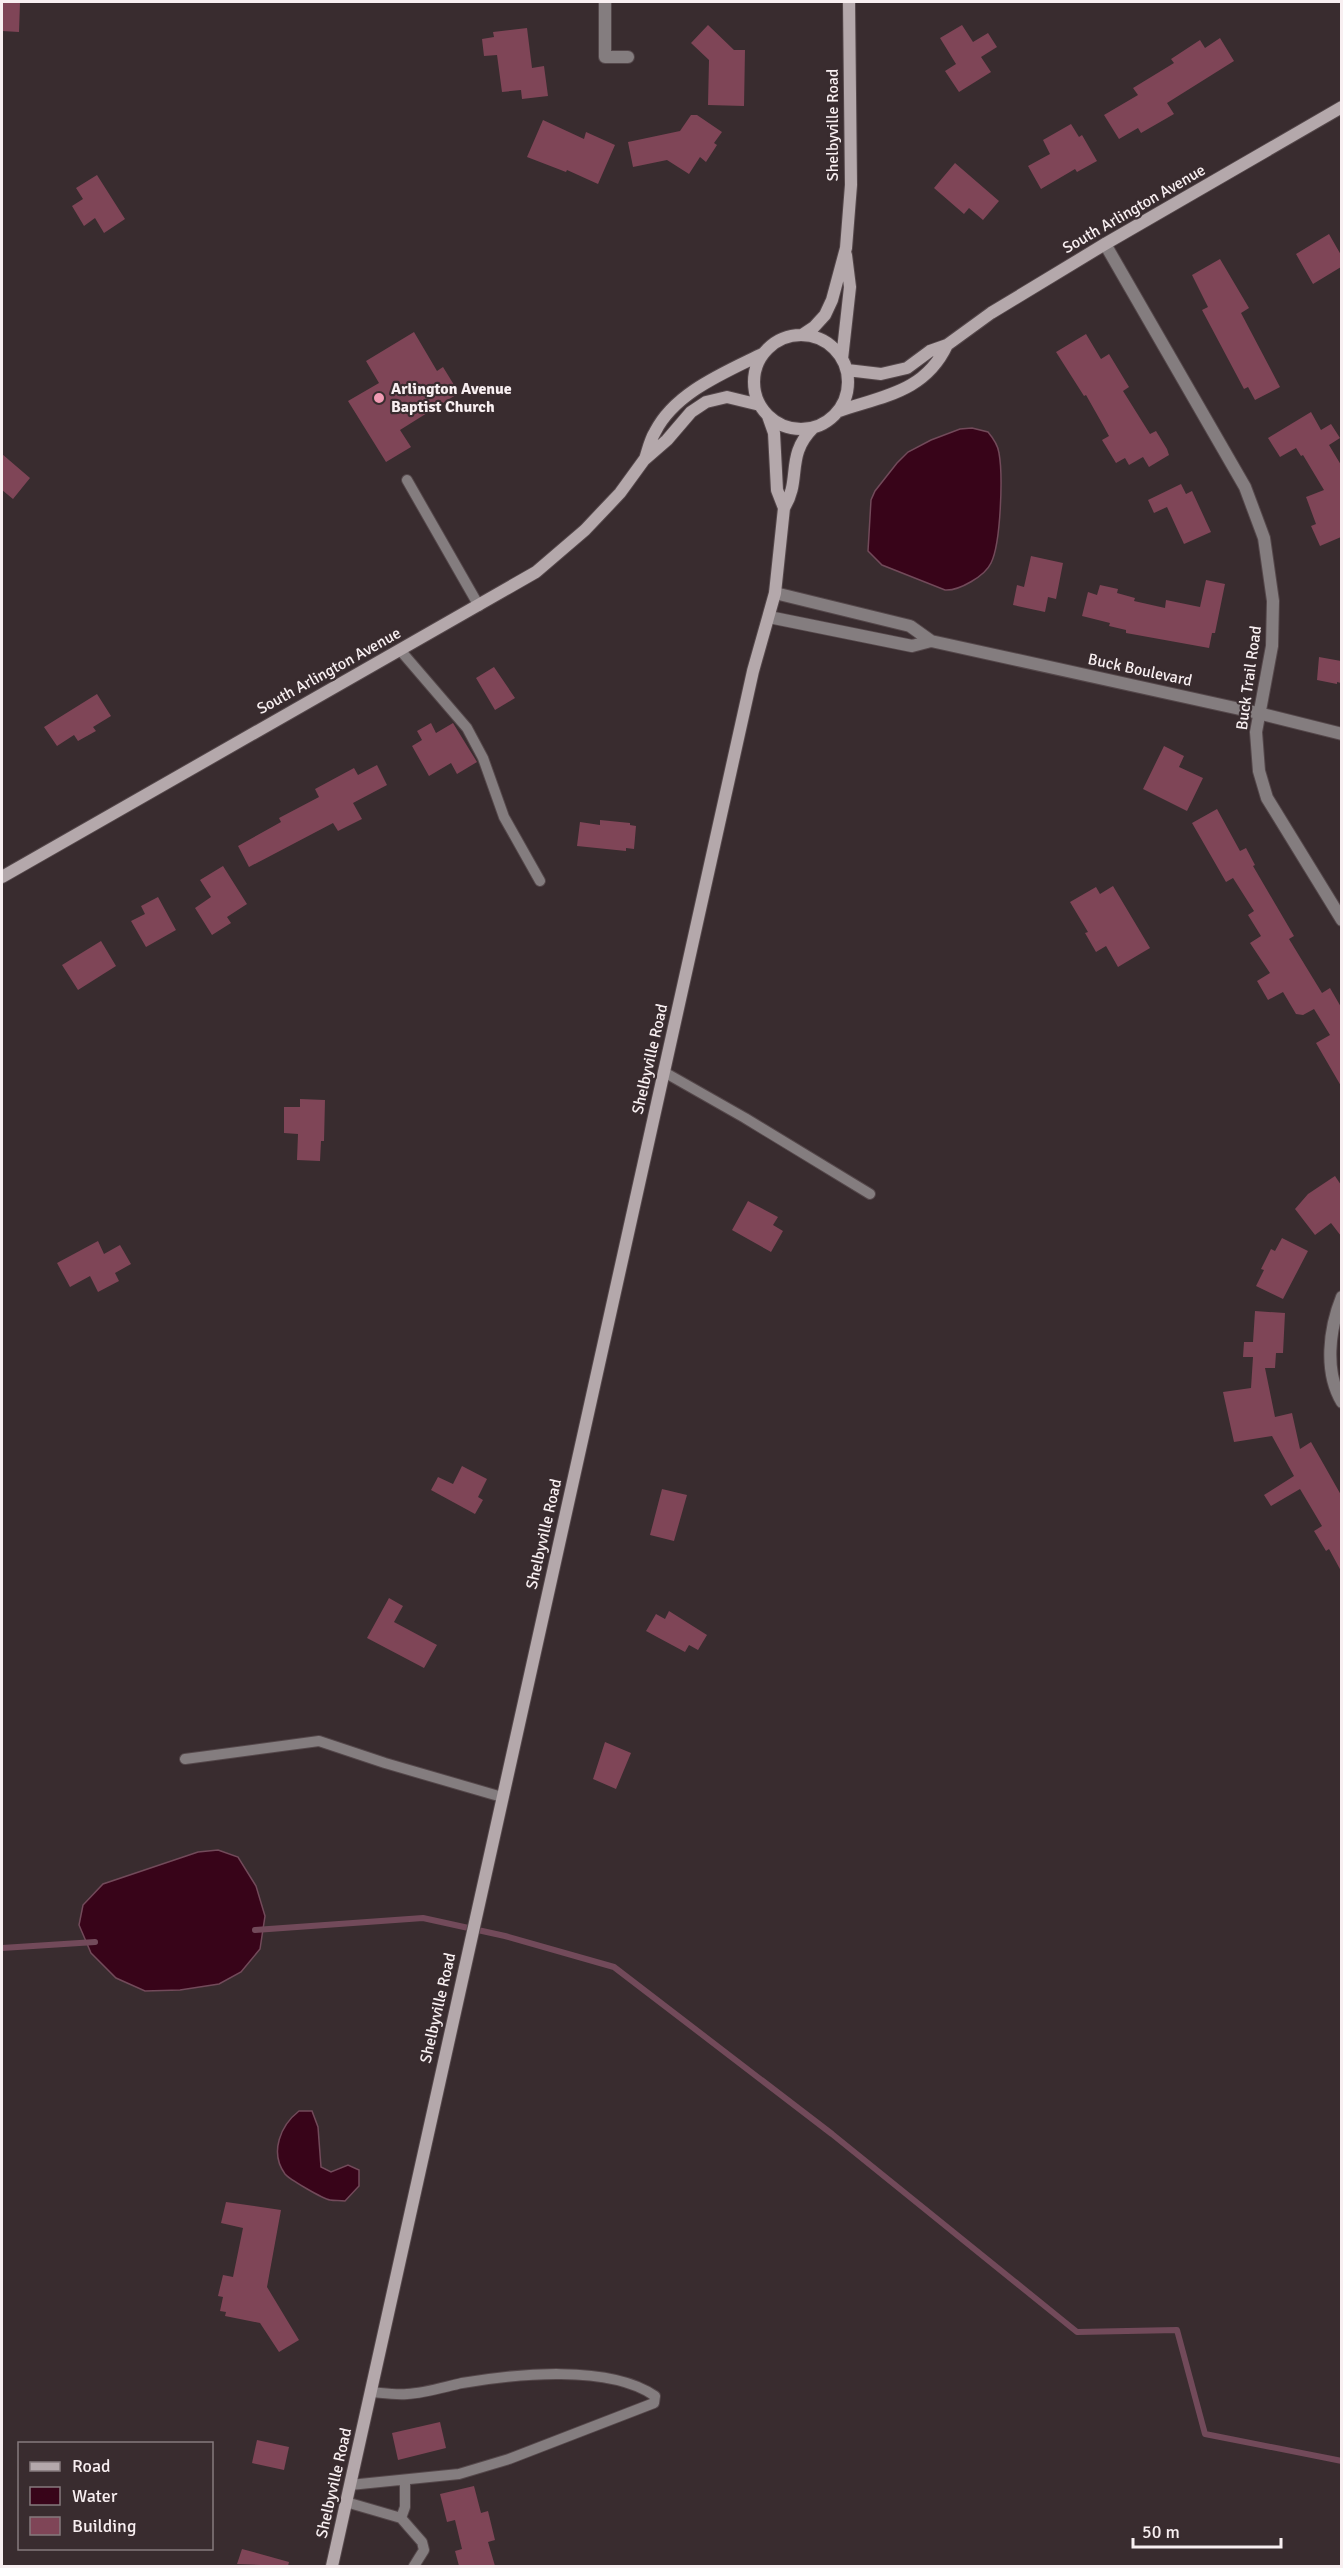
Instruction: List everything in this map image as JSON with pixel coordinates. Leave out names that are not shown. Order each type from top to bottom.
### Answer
[{"type":"main road","name":"Shelbyville Road","points":[[846,248],[851,185],[849,2]]},
{"type":"main road","name":"South Arlington Avenue","points":[[844,364],[876,374],[894,373],[912,365],[930,351],[947,345],[991,313],[1105,244],[1341,107]]},
{"type":"main road","points":[[784,508],[777,490],[774,433],[754,382],[758,364],[764,353],[778,341],[802,335],[814,327],[825,315],[832,300],[846,248]]},
{"type":"main road","points":[[764,410],[789,428],[813,428],[830,420],[839,411],[847,395],[844,364],[850,287],[846,248]]},
{"type":"main road","points":[[802,335],[825,341],[844,364]]},
{"type":"main road","name":"South Arlington Avenue","points":[[839,411],[891,394],[914,383],[938,363],[947,345]]},
{"type":"main road","name":"South Arlington Avenue","points":[[644,460],[655,432],[682,400],[693,391],[764,353]]},
{"type":"main road","name":"South Arlington Avenue","points":[[2,877],[512,588],[552,560],[585,530],[620,493],[644,460],[667,440],[691,412],[706,402],[728,397],[764,410]]},
{"type":"main road","points":[[784,508],[792,495],[795,457],[801,443],[813,428]]},
{"type":"main road","name":"Shelbyville Road","points":[[332,2566],[753,671],[775,593],[784,508]]},
{"type":"street","points":[[605,2],[605,57],[628,57]]},
{"type":"street","name":"Buck Trail Road","points":[[1105,244],[1245,487],[1256,512],[1269,565],[1274,610],[1272,646],[1258,713],[1256,751],[1259,771],[1267,798],[1341,920]]},
{"type":"street","name":"Buck Boulevard","points":[[775,593],[910,626],[932,641],[1258,713],[1341,734]]},
{"type":"street","name":"Buck Boulevard","points":[[769,617],[912,646],[932,641]]},
{"type":"street","points":[[1341,1298],[1331,1330],[1330,1357],[1341,1402]]},
{"type":"lane","points":[[407,480],[479,606]]},
{"type":"lane","points":[[400,650],[467,728],[483,758],[504,817],[540,881]]},
{"type":"lane","points":[[664,1072],[870,1194]]},
{"type":"lane","points":[[185,1759],[319,1741],[502,1797]]},
{"type":"lane","points":[[350,2485],[459,2474],[509,2459],[646,2407],[654,2403],[655,2396],[643,2388],[596,2377],[549,2374],[501,2377],[408,2394],[371,2392]]},
{"type":"lane","points":[[401,2518],[405,2507],[405,2481]]},
{"type":"lane","points":[[346,2502],[401,2518],[422,2542],[424,2550],[414,2566]]},
{"type":"water","points":[[972,428],[988,432],[998,450],[1001,492],[997,540],[991,563],[978,578],[957,588],[945,590],[882,565],[868,551],[871,500],[875,491],[908,452],[960,429]]},
{"type":"water","points":[[218,1850],[238,1857],[256,1886],[265,1916],[260,1949],[241,1972],[219,1984],[180,1990],[145,1991],[116,1978],[91,1953],[79,1925],[83,1905],[103,1884],[198,1852]]},
{"type":"water","points":[[299,2111],[312,2111],[318,2127],[321,2167],[331,2172],[348,2165],[359,2170],[359,2186],[345,2201],[326,2199],[314,2193],[288,2177],[280,2166],[278,2148],[282,2131]]},
{"type":"building","points":[[2,2],[20,2],[19,32],[2,31]]},
{"type":"building","points":[[708,25],[734,50],[745,50],[744,106],[708,105],[709,60],[691,43]]},
{"type":"building","points":[[962,25],[973,42],[988,33],[997,47],[981,57],[991,72],[959,92],[945,71],[956,64],[940,38]]},
{"type":"building","points":[[527,28],[532,68],[544,66],[548,96],[522,99],[521,90],[502,92],[497,55],[484,56],[482,39],[494,37],[493,32]]},
{"type":"building","points":[[1220,38],[1234,61],[1167,103],[1174,114],[1141,133],[1138,128],[1119,139],[1104,115],[1138,95],[1133,88],[1174,63],[1171,59],[1200,40],[1205,48]]},
{"type":"building","points":[[691,115],[697,115],[722,132],[714,143],[717,145],[706,162],[700,157],[689,174],[667,160],[633,167],[628,142],[680,131]]},
{"type":"building","points":[[543,120],[584,139],[586,132],[615,145],[598,184],[567,170],[566,172],[527,157]]},
{"type":"building","points":[[1071,124],[1079,137],[1082,135],[1097,161],[1077,172],[1075,169],[1041,189],[1028,166],[1050,154],[1043,140]]},
{"type":"building","points":[[955,163],[999,201],[983,220],[969,208],[964,214],[934,188]]},
{"type":"building","points":[[97,175],[125,219],[104,233],[95,218],[84,226],[72,206],[83,199],[76,188]]},
{"type":"building","points":[[1329,234],[1341,255],[1341,267],[1313,284],[1296,254]]},
{"type":"building","points":[[1220,259],[1249,308],[1241,313],[1280,387],[1255,400],[1248,387],[1244,389],[1202,310],[1208,307],[1192,275]]},
{"type":"building","points":[[414,332],[437,371],[443,367],[459,393],[400,430],[411,447],[386,462],[348,401],[379,383],[366,361]]},
{"type":"building","points":[[1086,334],[1101,359],[1109,354],[1129,387],[1123,391],[1150,434],[1156,431],[1167,449],[1169,455],[1149,467],[1143,457],[1129,465],[1125,458],[1116,463],[1102,440],[1109,436],[1086,395],[1084,396],[1056,352]]},
{"type":"building","points":[[1311,412],[1321,430],[1331,424],[1340,438],[1329,445],[1341,465],[1341,537],[1320,546],[1311,526],[1316,524],[1306,497],[1324,490],[1303,455],[1301,456],[1296,448],[1280,457],[1268,438]]},
{"type":"building","points":[[2,454],[30,478],[13,499],[2,490]]},
{"type":"building","points":[[1181,484],[1186,494],[1192,491],[1211,532],[1184,544],[1167,507],[1154,513],[1148,500]]},
{"type":"building","points":[[1031,556],[1063,563],[1056,599],[1048,597],[1045,612],[1013,605],[1017,585],[1024,587]]},
{"type":"building","points":[[1206,580],[1225,584],[1215,633],[1212,633],[1209,648],[1126,633],[1126,630],[1109,626],[1110,623],[1082,616],[1088,592],[1097,595],[1100,585],[1118,589],[1117,593],[1135,598],[1134,601],[1165,608],[1166,600],[1200,607]]},
{"type":"building","points":[[1319,657],[1341,661],[1341,683],[1317,680]]},
{"type":"building","points":[[494,667],[515,698],[495,710],[476,678]]},
{"type":"building","points":[[97,694],[111,716],[93,727],[96,731],[78,741],[74,735],[57,746],[44,727]]},
{"type":"building","points":[[431,723],[436,733],[453,723],[477,762],[457,774],[451,763],[429,776],[412,746],[422,740],[417,731]]},
{"type":"building","points":[[1164,746],[1184,756],[1179,767],[1203,778],[1187,811],[1143,789]]},
{"type":"building","points":[[377,765],[387,785],[353,803],[362,819],[338,831],[333,823],[249,867],[238,846],[281,822],[279,818],[319,797],[315,789],[354,768],[358,775]]},
{"type":"building","points":[[1217,809],[1240,851],[1246,848],[1255,865],[1253,866],[1294,936],[1289,939],[1322,993],[1330,988],[1341,1007],[1341,1086],[1316,1043],[1330,1035],[1314,1009],[1303,1015],[1296,1014],[1283,992],[1268,1000],[1257,981],[1270,973],[1250,943],[1261,936],[1248,915],[1254,911],[1233,878],[1226,882],[1192,823]]},
{"type":"building","points":[[600,820],[630,823],[636,826],[634,849],[626,848],[626,851],[577,846],[580,822],[600,825]]},
{"type":"building","points":[[223,866],[247,904],[227,917],[231,923],[212,935],[195,908],[211,897],[200,880]]},
{"type":"building","points":[[1113,886],[1150,948],[1118,967],[1106,946],[1096,952],[1085,933],[1088,932],[1070,902],[1096,887],[1100,894]]},
{"type":"building","points":[[158,897],[176,930],[146,947],[131,921],[145,914],[141,906]]},
{"type":"building","points":[[101,941],[116,966],[78,990],[62,965]]},
{"type":"building","points":[[300,1099],[325,1100],[324,1141],[321,1141],[320,1161],[297,1160],[298,1134],[284,1133],[284,1107],[300,1107]]},
{"type":"building","points":[[1335,1176],[1341,1185],[1341,1236],[1331,1223],[1315,1235],[1295,1209],[1308,1194]]},
{"type":"building","points":[[748,1201],[778,1217],[773,1225],[783,1231],[771,1252],[732,1230]]},
{"type":"building","points":[[1282,1238],[1308,1251],[1283,1299],[1256,1286],[1271,1249],[1275,1251]]},
{"type":"building","points":[[98,1241],[104,1254],[120,1245],[131,1264],[115,1273],[119,1281],[98,1292],[90,1276],[70,1287],[57,1263]]},
{"type":"building","points":[[1255,1311],[1285,1313],[1283,1353],[1276,1353],[1275,1368],[1265,1368],[1275,1417],[1292,1413],[1300,1449],[1311,1442],[1341,1495],[1341,1571],[1329,1549],[1326,1551],[1314,1531],[1322,1526],[1300,1489],[1271,1506],[1264,1495],[1294,1476],[1272,1436],[1234,1442],[1223,1392],[1251,1388],[1253,1357],[1243,1357],[1244,1342],[1253,1342]]},
{"type":"building","points":[[462,1466],[487,1479],[478,1497],[483,1500],[475,1514],[431,1490],[438,1477],[453,1484]]},
{"type":"building","points":[[662,1489],[687,1495],[674,1541],[650,1535]]},
{"type":"building","points":[[389,1598],[403,1606],[394,1622],[437,1645],[424,1668],[367,1638]]},
{"type":"building","points":[[669,1611],[707,1635],[698,1650],[689,1645],[685,1652],[646,1631],[656,1614],[665,1619]]},
{"type":"building","points":[[605,1742],[631,1753],[616,1789],[593,1779]]},
{"type":"building","points":[[226,2202],[281,2210],[267,2287],[299,2340],[279,2352],[260,2323],[225,2316],[226,2312],[220,2311],[223,2297],[218,2296],[223,2275],[233,2277],[243,2228],[221,2223]]},
{"type":"building","points":[[440,2422],[446,2448],[398,2460],[392,2433]]},
{"type":"building","points":[[257,2440],[289,2447],[284,2470],[252,2463]]},
{"type":"building","points":[[474,2486],[481,2513],[488,2511],[495,2540],[488,2542],[495,2566],[459,2566],[455,2551],[462,2549],[455,2520],[447,2522],[440,2494]]},
{"type":"building","points":[[242,2549],[289,2562],[288,2566],[237,2564]]},
{"type":"waterway","points":[[255,1930],[423,1918],[505,1936],[614,1967],[832,2134],[1077,2332],[1177,2330],[1205,2434],[1342,2461]]},
{"type":"waterway","points":[[2,1948],[95,1942]]},
{"type":"place","name":"Arlington Avenue Baptist Church","points":[[379,398]]}]
